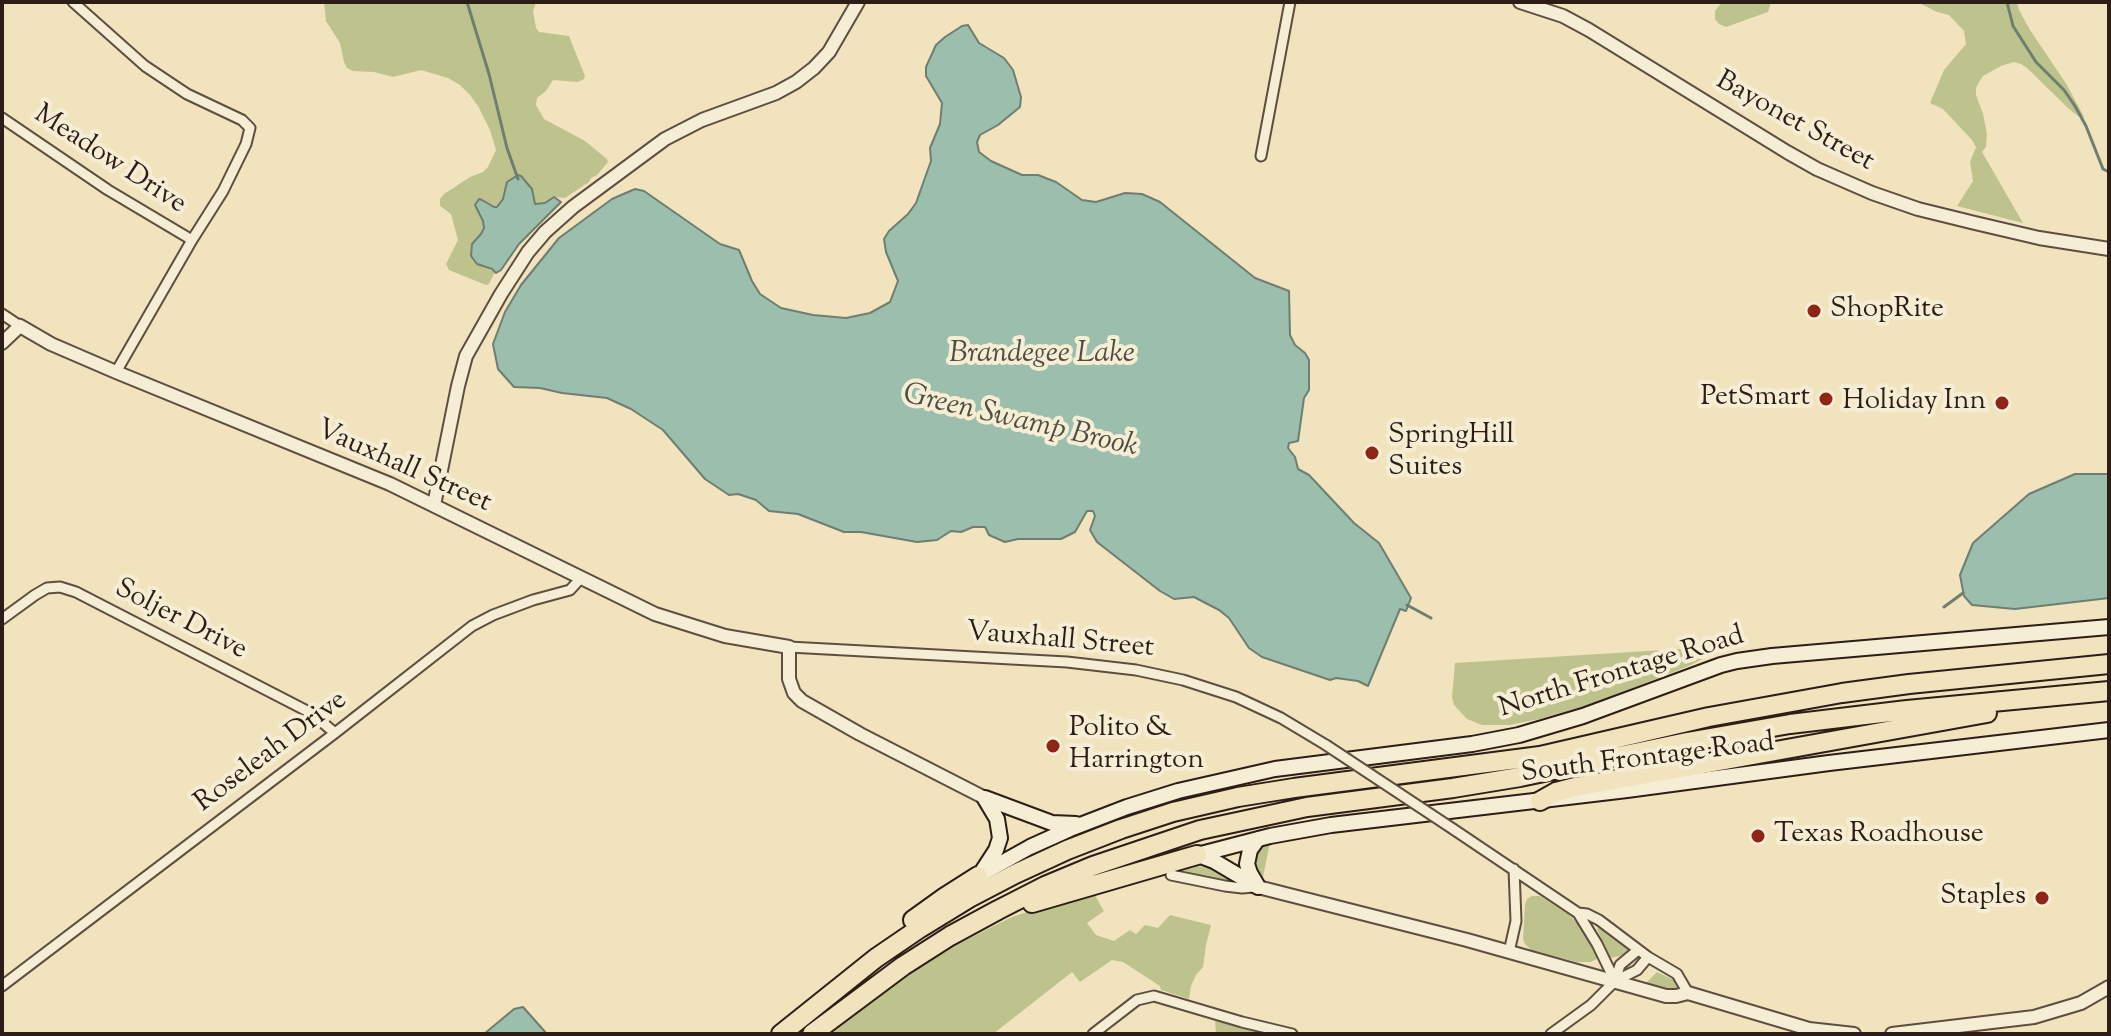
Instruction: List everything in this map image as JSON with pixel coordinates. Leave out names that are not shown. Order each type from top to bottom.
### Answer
[{"type":"highway","points":[[781,1034],[871,961],[945,912],[1032,865],[1121,829],[1197,806],[1294,788],[1520,759],[1734,712],[1862,690],[2109,664]]},
{"type":"highway","points":[[812,1034],[903,966],[987,916],[1054,882],[1200,830],[1276,813],[1553,771],[1687,742],[1800,723],[1921,708],[2109,691]]},
{"type":"highway","points":[[1540,801],[1556,792],[1575,787],[1975,715],[2046,707],[2087,693]]},
{"type":"highway","points":[[987,916],[1197,855]]},
{"type":"highway","points":[[871,961],[913,920],[978,876]]},
{"type":"main road","name":"North Frontage Road","points":[[978,876],[1040,842],[1145,801],[1284,767],[1460,746],[1519,735],[1583,716],[1737,661],[2109,627]]},
{"type":"main road","name":"South Frontage Road","points":[[1197,855],[1321,826],[2109,730]]},
{"type":"main road","points":[[985,798],[1052,823],[1082,824]]},
{"type":"main road","points":[[978,876],[990,862],[999,841],[998,822],[985,798]]},
{"type":"main road","points":[[1258,839],[1250,850],[1247,864],[1258,887]]},
{"type":"main road","points":[[1197,855],[1214,861],[1258,887]]},
{"type":"street","name":"Meadow Drive","points":[[73,2],[145,66],[187,94],[242,120],[250,128],[246,144],[223,191],[116,372]]},
{"type":"street","points":[[434,505],[466,356],[528,252],[573,207],[665,139],[702,120],[776,93],[796,82],[829,52],[858,2]]},
{"type":"street","points":[[1261,156],[1290,2]]},
{"type":"street","name":"Bayonet Street","points":[[1520,2],[1563,16],[1589,30],[1787,152],[1872,193],[1918,209],[1975,223],[2039,238],[2109,249]]},
{"type":"street","name":"Meadow Drive","points":[[2,118],[108,190],[192,240]]},
{"type":"street","name":"Vauxhall Street","points":[[2,314],[51,344],[390,484],[580,579],[693,628],[756,643],[789,647],[1067,662],[1136,670],[1183,680],[1236,697],[1326,745],[1578,913],[1599,920],[1648,957],[1677,974],[1688,993]]},
{"type":"street","points":[[2,343],[20,326]]},
{"type":"street","name":"Roseleah Drive","points":[[2,986],[472,626],[533,600],[570,590],[580,579]]},
{"type":"street","name":"Soljer Drive","points":[[2,619],[47,588],[60,587],[76,592],[311,713],[335,733]]},
{"type":"street","points":[[789,647],[789,679],[802,701],[985,798]]},
{"type":"street","points":[[1509,952],[1516,921],[1514,869]]},
{"type":"street","points":[[1171,875],[1242,888],[1258,887],[1666,996],[1688,993],[1809,1029],[1854,1034]]},
{"type":"street","points":[[1578,913],[1615,981]]},
{"type":"street","points":[[1615,981],[1620,965],[1638,950]]},
{"type":"street","points":[[1557,1032],[1615,981],[1637,970],[1648,957]]},
{"type":"street","points":[[1892,1034],[2034,1017],[2081,1003],[2108,990]]},
{"type":"street","points":[[1093,1034],[1137,1000],[1154,996],[1292,1034]]},
{"type":"green space","points":[[324,2],[536,2],[533,11],[539,32],[569,36],[584,79],[578,82],[553,80],[537,98],[536,105],[544,119],[585,141],[608,162],[589,182],[565,198],[554,197],[545,203],[535,204],[532,189],[521,176],[507,182],[497,208],[482,200],[478,213],[484,228],[476,238],[483,267],[495,272],[489,284],[449,270],[446,264],[458,240],[451,214],[440,206],[444,194],[488,167],[496,150],[478,106],[460,85],[421,70],[393,77],[347,68],[340,43],[326,21]]},
{"type":"green space","points":[[1722,2],[1771,2],[1768,12],[1726,27],[1715,19],[1715,11]]},
{"type":"green space","points":[[1917,2],[2017,2],[2030,30],[2067,85],[2084,117],[2069,109],[2021,64],[2014,62],[2001,66],[1983,76],[1979,82],[1976,95],[1987,134],[1986,147],[1982,152],[2023,223],[1957,206],[1973,181],[1970,162],[1976,147],[1943,109],[1930,103],[1944,70],[1966,44],[1964,31],[1949,15]]},
{"type":"green space","points":[[1711,647],[1702,659],[1689,666],[1586,706],[1510,725],[1482,725],[1467,719],[1454,705],[1452,697],[1455,663]]},
{"type":"green space","points":[[1270,842],[1263,877],[1266,881],[1256,872],[1253,864],[1257,849],[1262,843]]},
{"type":"green space","points":[[1188,864],[1222,871],[1235,880],[1232,884],[1166,872]]},
{"type":"green space","points":[[1092,890],[1104,911],[1087,923],[1096,935],[1114,941],[1130,930],[1136,934],[1145,925],[1158,928],[1170,915],[1211,925],[1203,967],[1191,986],[1189,999],[1161,990],[1160,986],[1123,962],[1112,960],[1080,982],[1072,972],[993,1034],[831,1034],[900,980],[960,943],[1012,917]]},
{"type":"green space","points":[[1532,896],[1540,896],[1569,915],[1593,944],[1598,958],[1591,962],[1577,962],[1531,950],[1523,940],[1525,904]]},
{"type":"green space","points":[[1600,926],[1629,954],[1610,958],[1597,929]]},
{"type":"green space","points":[[1657,972],[1676,981],[1676,990],[1646,983]]},
{"type":"green space","points":[[1215,1020],[1272,1034],[1216,1034]]},
{"type":"water","name":"Brandegee Lake","points":[[968,25],[979,43],[1004,58],[1013,70],[1021,97],[1020,107],[980,135],[977,142],[979,152],[1022,175],[1038,175],[1056,182],[1082,200],[1096,202],[1125,193],[1142,194],[1160,202],[1255,278],[1289,291],[1290,335],[1309,360],[1309,390],[1304,398],[1298,441],[1289,443],[1288,448],[1295,457],[1298,469],[1309,475],[1354,523],[1379,543],[1411,598],[1406,611],[1400,609],[1368,686],[1358,681],[1330,680],[1262,657],[1249,648],[1229,618],[1219,610],[1194,597],[1174,599],[1097,542],[1090,530],[1095,516],[1093,511],[1087,511],[1075,532],[1061,539],[1005,542],[989,535],[985,527],[951,531],[937,540],[917,542],[844,532],[798,514],[769,511],[756,500],[738,494],[729,495],[705,479],[663,430],[631,409],[607,398],[514,387],[498,369],[493,344],[505,312],[521,285],[559,238],[612,199],[635,189],[644,191],[720,244],[739,250],[760,294],[781,308],[846,318],[870,313],[890,302],[898,281],[884,239],[916,203],[931,161],[930,148],[940,124],[942,103],[926,76],[926,67],[936,45]]},
{"type":"water","points":[[518,175],[532,189],[535,204],[545,203],[554,197],[561,202],[519,244],[496,273],[477,264],[471,256],[472,244],[484,228],[475,205],[479,199],[497,207],[503,199],[507,182]]},
{"type":"water","points":[[2075,474],[2109,474],[2109,598],[2015,609],[1972,605],[1964,596],[1960,575],[1973,543],[2029,494]]},
{"type":"water","points":[[523,1007],[547,1034],[484,1034],[514,1009]]},
{"type":"waterway","name":"Green Swamp Brook","points":[[467,2],[518,179]]},
{"type":"waterway","points":[[2007,2],[2013,26],[2036,62],[2075,106],[2103,169],[2109,172]]},
{"type":"waterway","name":"Green Swamp Brook","points":[[1944,607],[1963,593]]},
{"type":"waterway","name":"Green Swamp Brook","points":[[1407,605],[1431,618]]},
{"type":"place","name":"ShopRite","points":[[1814,311]]},
{"type":"place","name":"PetSmart","points":[[1826,399]]},
{"type":"place","name":"Holiday Inn","points":[[2002,403]]},
{"type":"place","name":"SpringHill Suites","points":[[1372,453]]},
{"type":"place","name":"Polito & Harrington","points":[[1053,746]]},
{"type":"place","name":"Texas Roadhouse","points":[[1758,836]]},
{"type":"place","name":"Staples","points":[[2042,898]]}]
